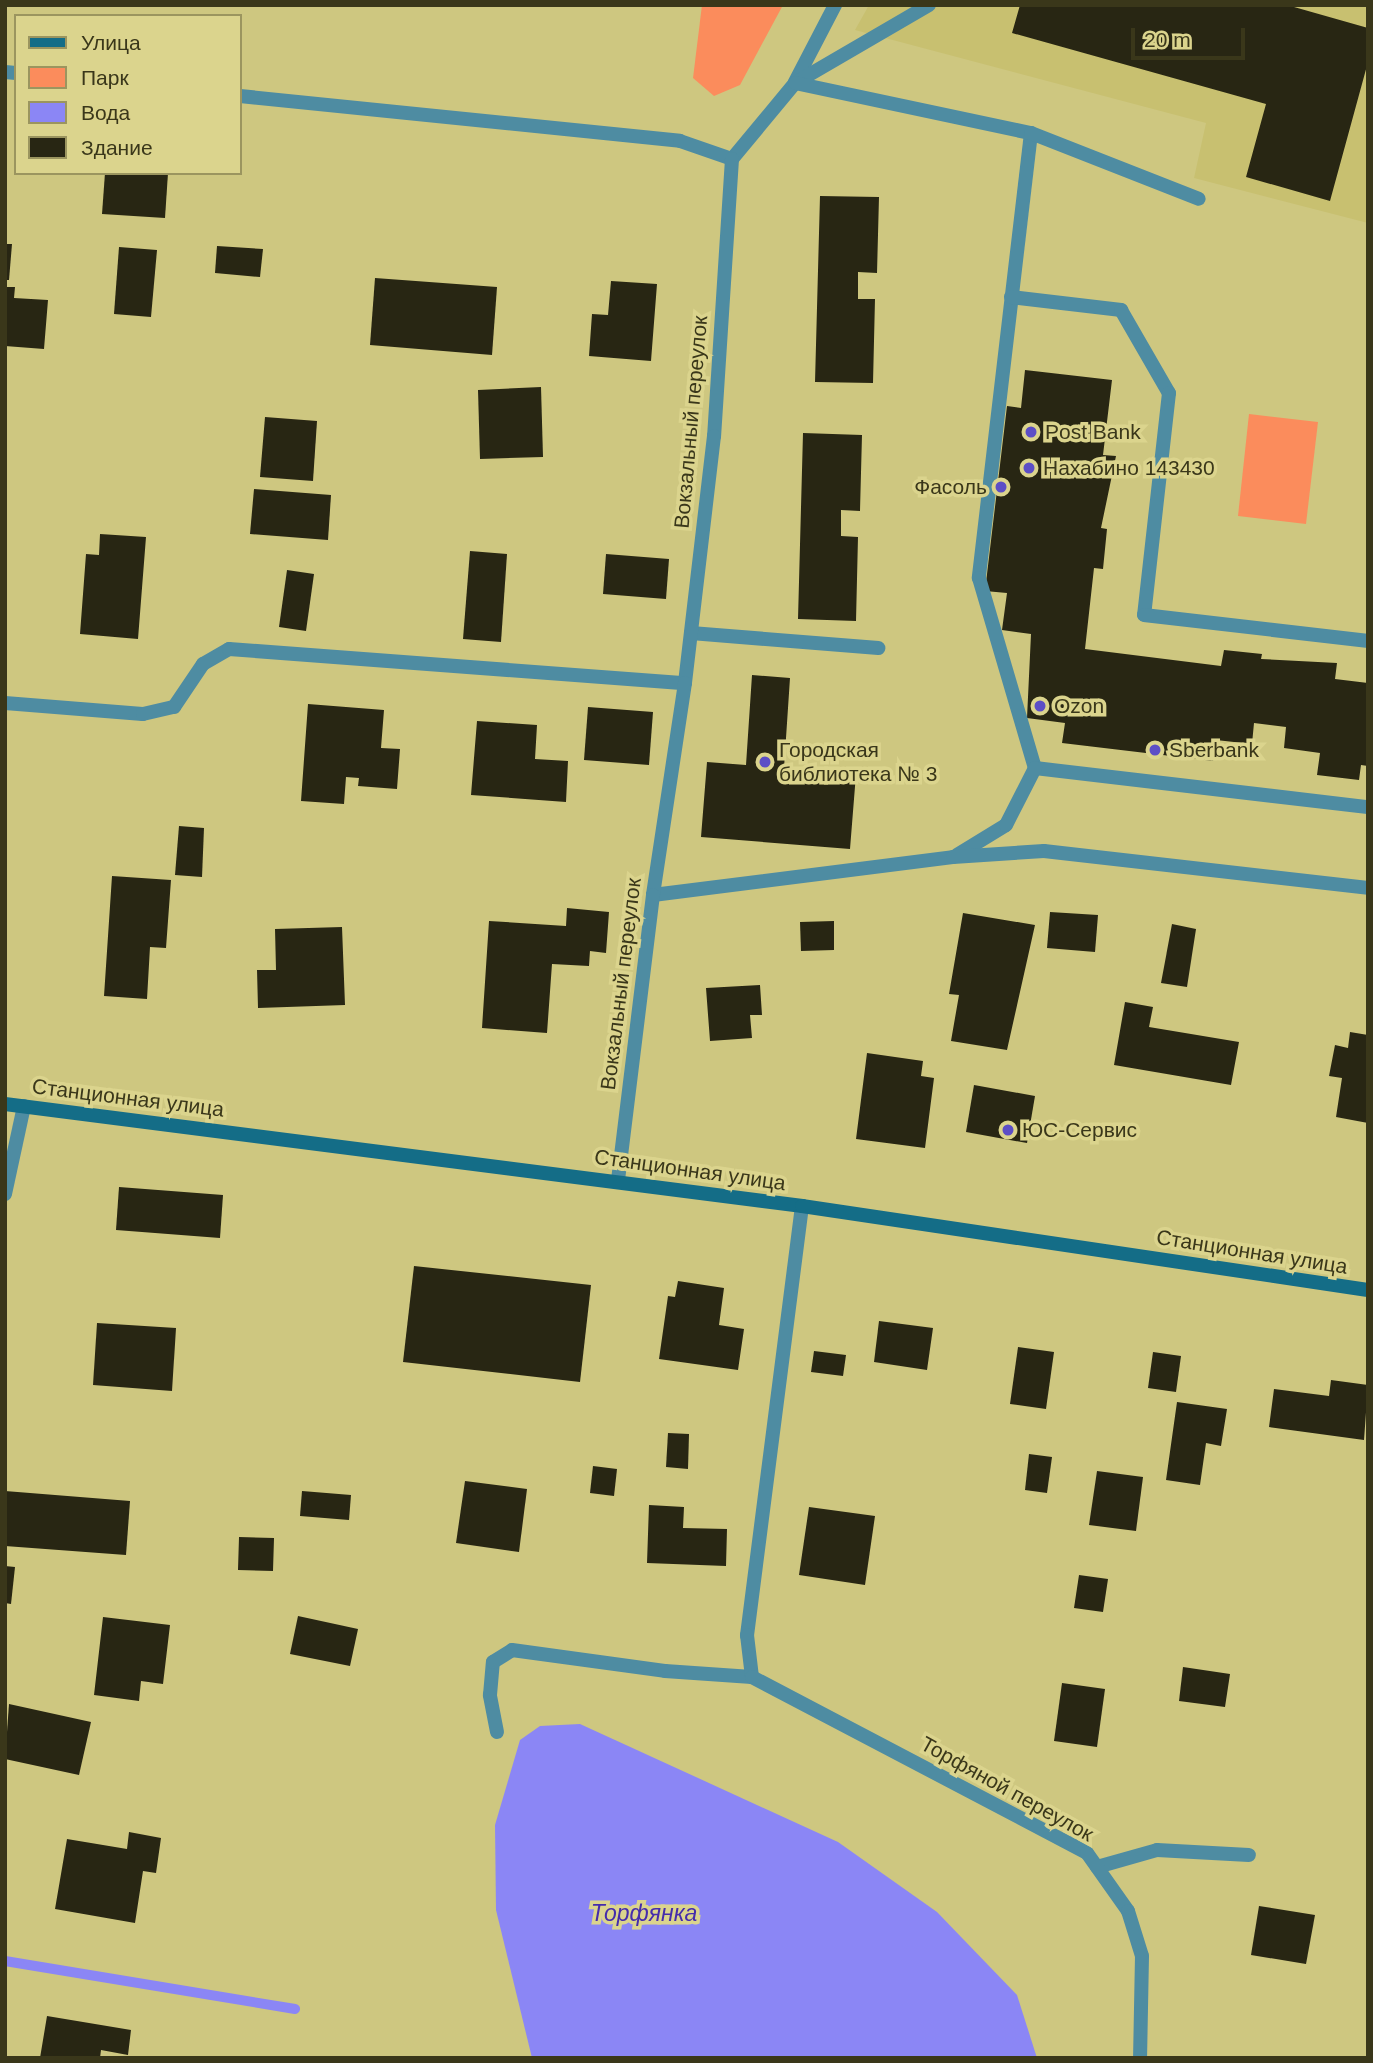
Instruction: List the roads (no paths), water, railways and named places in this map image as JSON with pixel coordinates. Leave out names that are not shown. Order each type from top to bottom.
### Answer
[{"type":"main road","name":"Станционная улица","points":[[5,1104],[802,1206],[1368,1290]]},
{"type":"street","points":[[242,96],[680,141],[732,159],[795,83],[835,5]]},
{"type":"street","points":[[795,83],[929,5]]},
{"type":"street","points":[[795,83],[1031,133],[1199,199]]},
{"type":"street","points":[[953,857],[1006,825],[1035,768],[979,578],[1031,133]]},
{"type":"street","name":"Вокзальный переулок","points":[[618,1181],[653,895],[685,683],[714,436],[732,159]]},
{"type":"street","points":[[1011,297],[1121,310],[1169,393],[1144,615],[1368,641]]},
{"type":"street","points":[[691,634],[878,649]]},
{"type":"street","points":[[5,703],[153,712],[174,707],[203,664],[229,649],[685,683]]},
{"type":"street","points":[[1035,768],[1368,807]]},
{"type":"street","points":[[653,895],[953,857],[1044,851],[1368,888]]},
{"type":"street","points":[[5,1194],[24,1106]]},
{"type":"street","points":[[497,1732],[490,1695],[493,1661],[512,1650],[664,1671],[752,1677],[747,1635],[802,1206]]},
{"type":"street","name":"Торфяной переулок","points":[[752,1677],[1087,1853],[1128,1911],[1142,1956],[1140,2058]]},
{"type":"street","points":[[1097,1867],[1157,1850],[1249,1855]]},
{"type":"water","name":"Торфянка","points":[[580,1724],[838,1842],[937,1912],[1017,1995],[1037,2058],[532,2058],[496,1910],[495,1825],[520,1740],[540,1726]]},
{"type":"waterway","points":[[5,1961],[295,2009]]},
{"type":"place","name":"Post Bank","points":[[1031,432]]},
{"type":"place","name":"Нахабино 143430","points":[[1029,468]]},
{"type":"place","name":"Фасоль","points":[[1001,487]]},
{"type":"place","name":"Ozon","points":[[1040,706]]},
{"type":"place","name":"Sberbank","points":[[1155,750]]},
{"type":"place","name":"Городская библиотека № 3","points":[[765,762]]},
{"type":"place","name":"ЮС-Сервис","points":[[1008,1130]]}]
